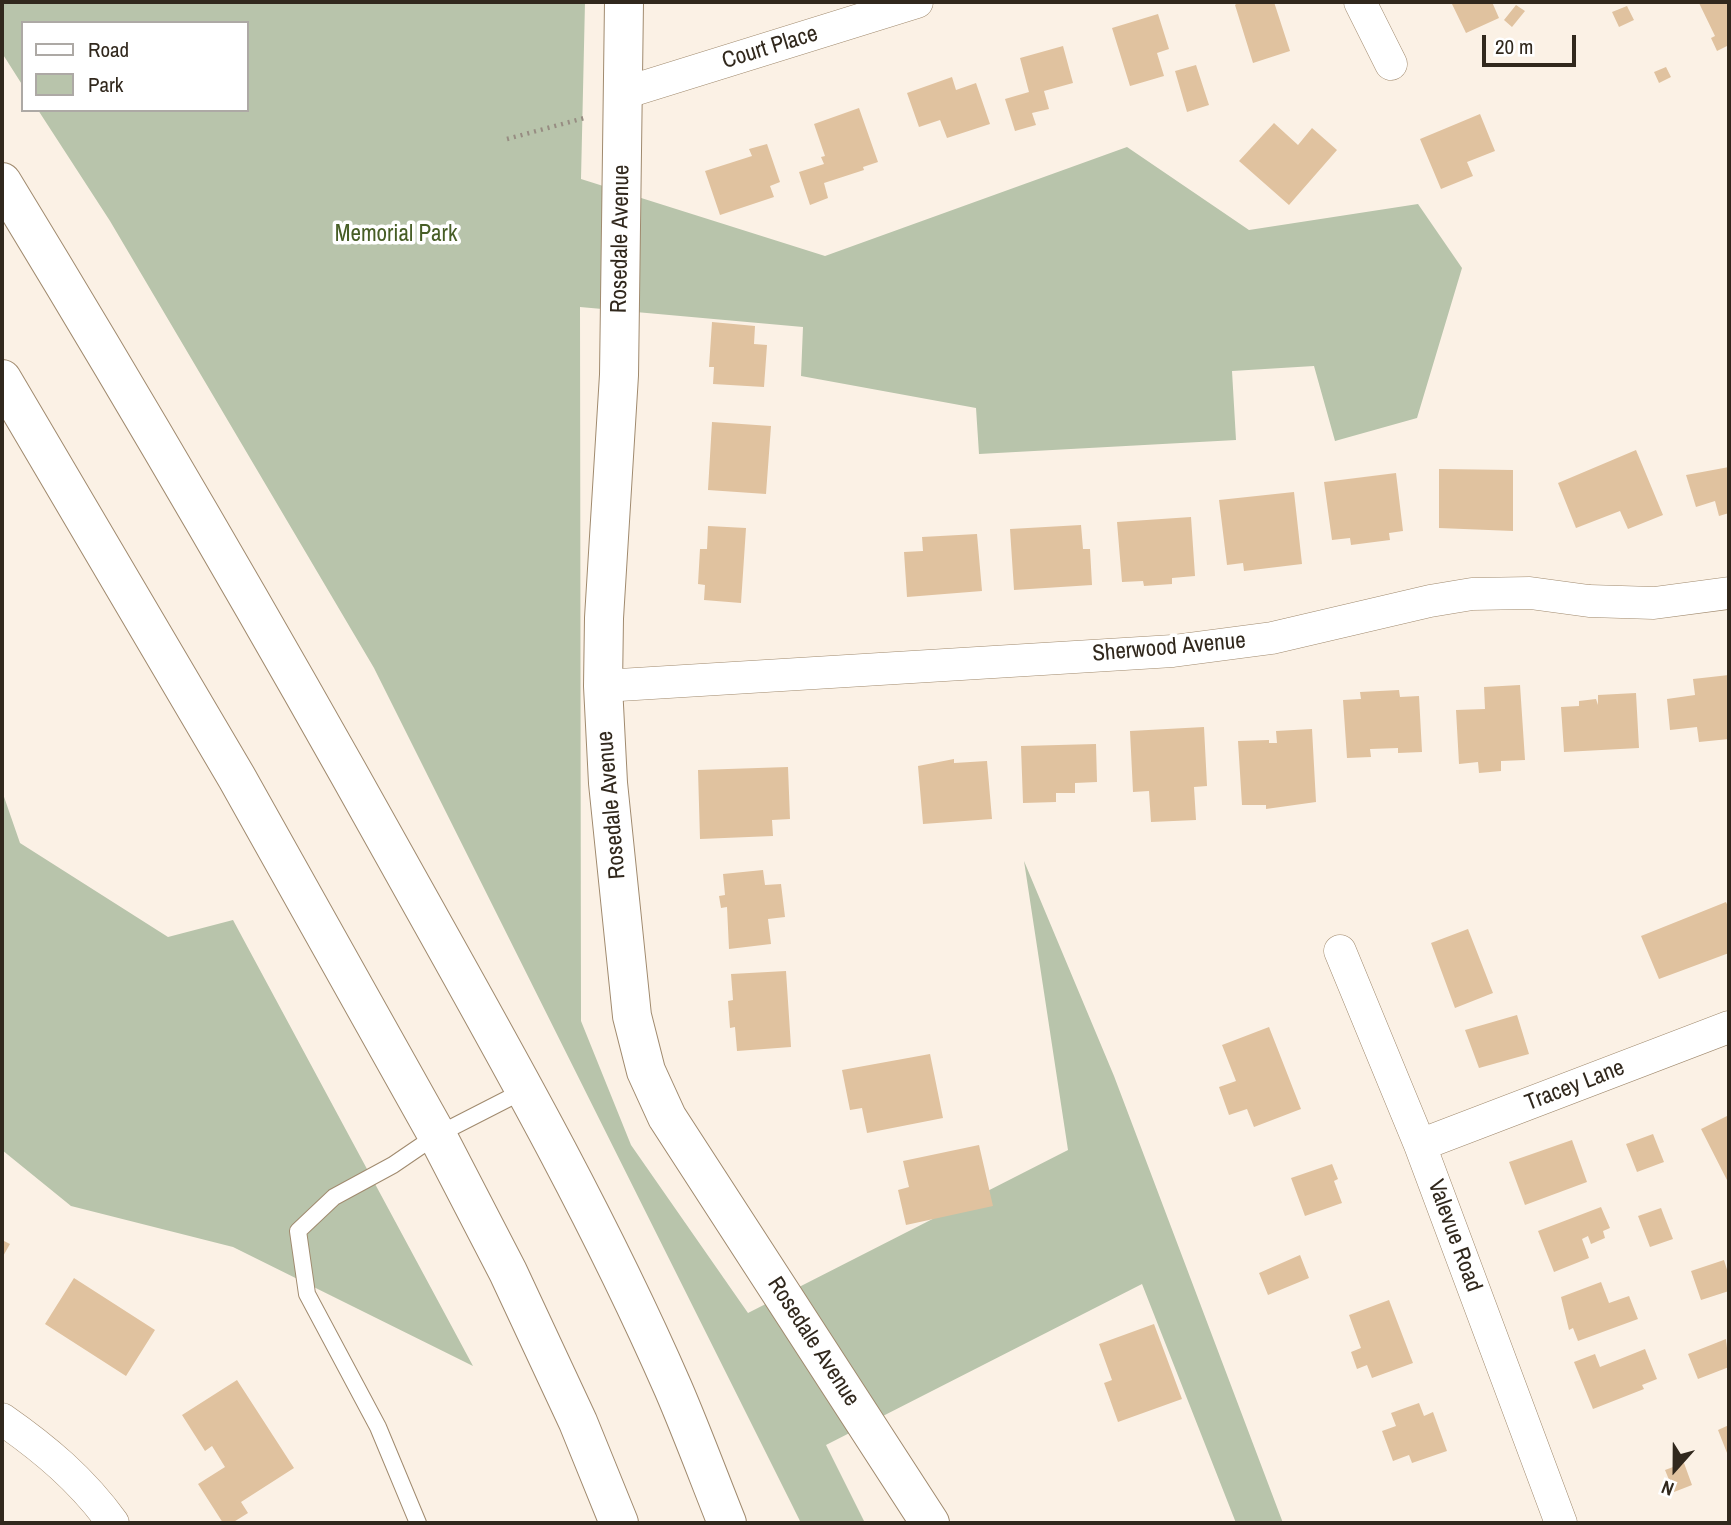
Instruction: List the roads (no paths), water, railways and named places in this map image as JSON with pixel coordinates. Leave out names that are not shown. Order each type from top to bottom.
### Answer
[{"type":"main road","name":"Rosedale Avenue","points":[[624,2],[619,375],[604,618],[603,686],[608,783],[632,1016],[646,1071],[667,1117],[930,1523]]},
{"type":"main road","points":[[2,183],[123,381],[325,730],[525,1090],[600,1234],[673,1388],[727,1523]]},
{"type":"main road","points":[[2,379],[237,778],[437,1135],[514,1284],[578,1422],[619,1523]]},
{"type":"street","name":"Court Place","points":[[624,102],[917,2]]},
{"type":"street","points":[[1360,2],[1391,64]]},
{"type":"street","name":"Sherwood Avenue","points":[[603,686],[1173,651],[1272,638],[1430,601],[1472,594],[1530,593],[1589,601],[1654,603],[1729,593]]},
{"type":"street","name":"Valevue Road","points":[[1340,951],[1420,1145],[1561,1523]]},
{"type":"street","name":"Tracey Lane","points":[[1420,1145],[1729,1027]]},
{"type":"street","points":[[2,1419],[59,1461],[94,1497],[113,1523]]},
{"type":"lane","points":[[418,1523],[378,1427],[307,1294],[298,1231],[334,1197],[393,1165],[437,1135],[525,1090]]},
{"type":"park label","name":"Memorial Park","points":[[396,235]]}]
